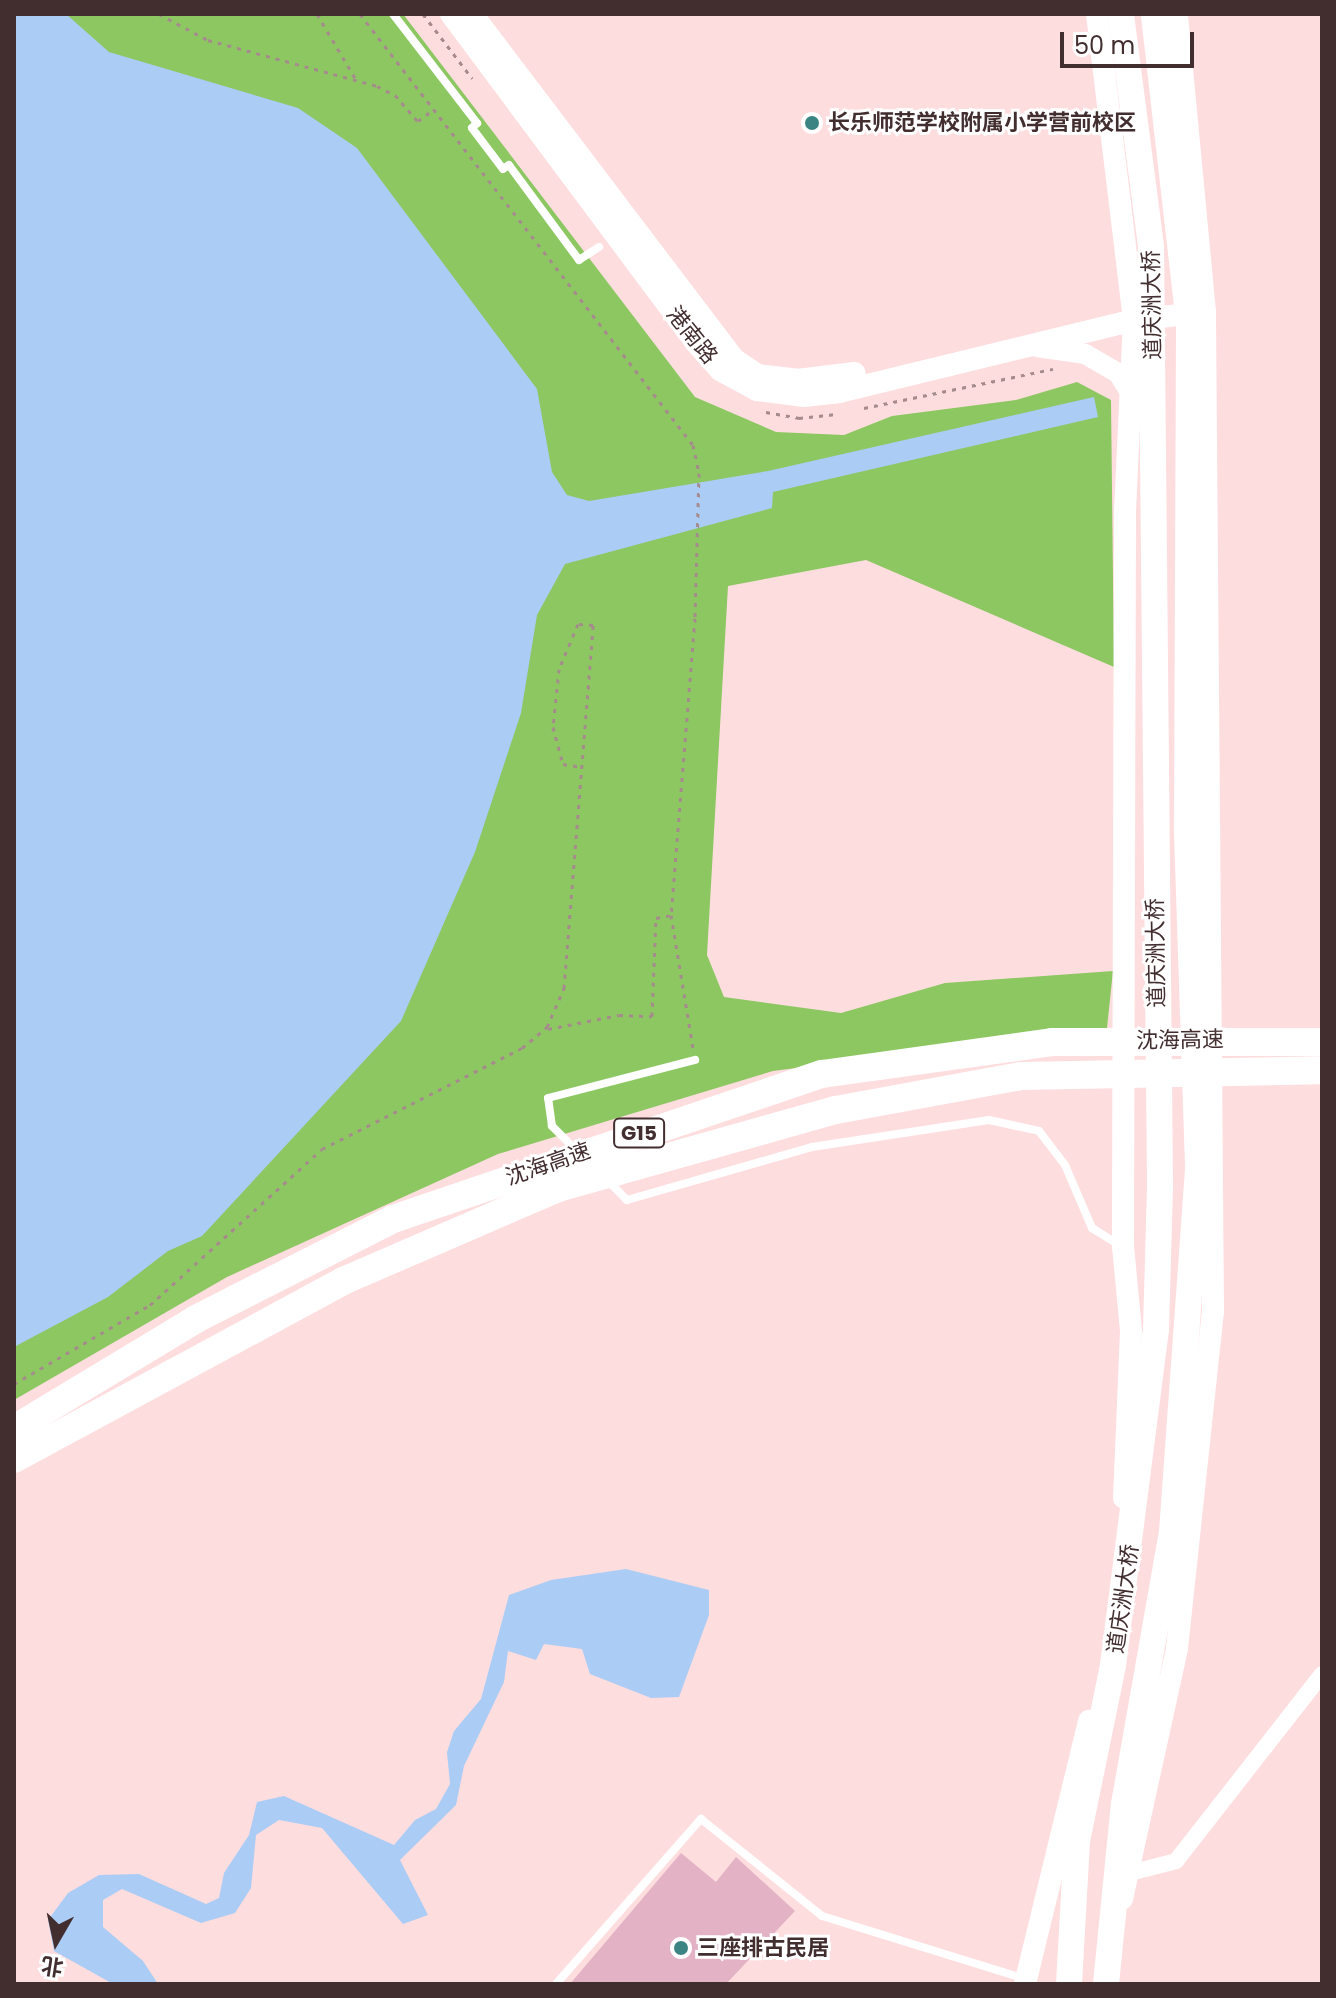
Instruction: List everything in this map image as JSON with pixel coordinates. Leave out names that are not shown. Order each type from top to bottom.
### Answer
[{"type":"highway","name":"道庆洲大桥","points":[[1069,1984],[1077,1841],[1113,1665],[1149,1390],[1160,1183],[1151,246],[1121,14]]},
{"type":"highway","name":"道庆洲大桥","points":[[1106,1984],[1124,1804],[1172,1532],[1198,1165],[1187,827],[1189,323],[1154,14]]},
{"type":"highway","name":"沈海高速","points":[[14,1429],[196,1319],[393,1219],[822,1074],[1052,1042],[1322,1042]]},
{"type":"highway","name":"沈海高速","points":[[14,1459],[343,1281],[558,1188],[836,1110],[1021,1076],[1322,1070]]},
{"type":"main road","name":"港南路","points":[[451,14],[720,370],[757,390],[803,396],[1021,347],[1134,313]]},
{"type":"main road","name":"港南路","points":[[472,14],[710,335],[758,375],[837,377],[1134,313],[1204,303]]},
{"type":"main road","points":[[1026,1982],[1105,1652],[1124,1491],[1131,1331],[1123,1246],[1128,389],[1134,313],[1097,14]]},
{"type":"main road","points":[[1095,1984],[1130,1873],[1177,1648],[1213,1312],[1204,303],[1177,14]]},
{"type":"street","points":[[1021,347],[1085,354],[1118,373],[1128,389]]},
{"type":"street","points":[[1130,1873],[1176,1861],[1322,1674]]},
{"type":"lane","points":[[393,14],[477,123],[472,128],[503,169],[509,165],[579,260],[599,247]]},
{"type":"lane","points":[[695,1060],[548,1098],[545,1112],[627,1200],[716,1170],[919,1127],[989,1120],[1039,1131],[1065,1165],[1092,1228],[1123,1246]]},
{"type":"lane","points":[[556,1984],[701,1819],[822,1916],[1026,1982]]},
{"type":"path","points":[[159,14],[208,40],[357,81],[395,95],[418,121],[433,110]]},
{"type":"path","points":[[317,14],[357,81]]},
{"type":"path","points":[[360,14],[564,283],[674,413],[693,445],[699,473],[696,550],[671,915],[695,1060]]},
{"type":"path","points":[[423,14],[479,87]]},
{"type":"path","points":[[856,410],[1068,366]]},
{"type":"path","points":[[762,411],[799,418],[841,413]]},
{"type":"path","points":[[14,1384],[150,1305],[322,1149],[522,1048],[544,1030],[564,988],[582,767],[593,625],[578,624],[559,669],[553,727],[563,764],[582,767]]},
{"type":"path","points":[[544,1030],[619,1015],[652,1016],[656,918],[671,915]]},
{"type":"green space","points":[[25,14],[403,14],[695,397],[776,432],[844,435],[892,416],[1016,400],[1077,382],[1111,400],[1114,667],[866,560],[728,586],[707,955],[724,997],[841,1013],[945,983],[1113,971],[1107,1028],[773,1071],[498,1154],[227,1277],[14,1400],[14,1321],[102,59]]},
{"type":"water","points":[[14,14],[66,14],[109,52],[298,108],[357,148],[537,389],[552,472],[567,495],[589,501],[768,471],[1094,397],[1098,417],[773,492],[772,508],[565,564],[537,615],[521,713],[475,852],[401,1021],[202,1236],[168,1251],[108,1297],[14,1347]]},
{"type":"water","points":[[626,1569],[709,1590],[709,1615],[679,1697],[651,1698],[590,1674],[582,1649],[544,1644],[536,1660],[508,1651],[504,1682],[464,1766],[456,1805],[400,1860],[428,1915],[403,1924],[322,1828],[279,1820],[256,1835],[251,1888],[235,1913],[201,1923],[122,1889],[103,1900],[103,1927],[143,1961],[158,1984],[113,1984],[54,1951],[48,1920],[68,1893],[99,1875],[139,1874],[206,1904],[219,1898],[224,1873],[249,1835],[257,1802],[284,1796],[394,1845],[415,1820],[436,1809],[450,1784],[447,1752],[454,1731],[481,1699],[509,1595],[551,1580]]},
{"type":"building","name":"三座排古民居","points":[[681,1853],[716,1882],[736,1857],[795,1911],[726,1984],[570,1984]]},
{"type":"place","name":"长乐师范学校附属小学营前校区","points":[[812,123]]},
{"type":"place","name":"三座排古民居","points":[[681,1948]]}]
